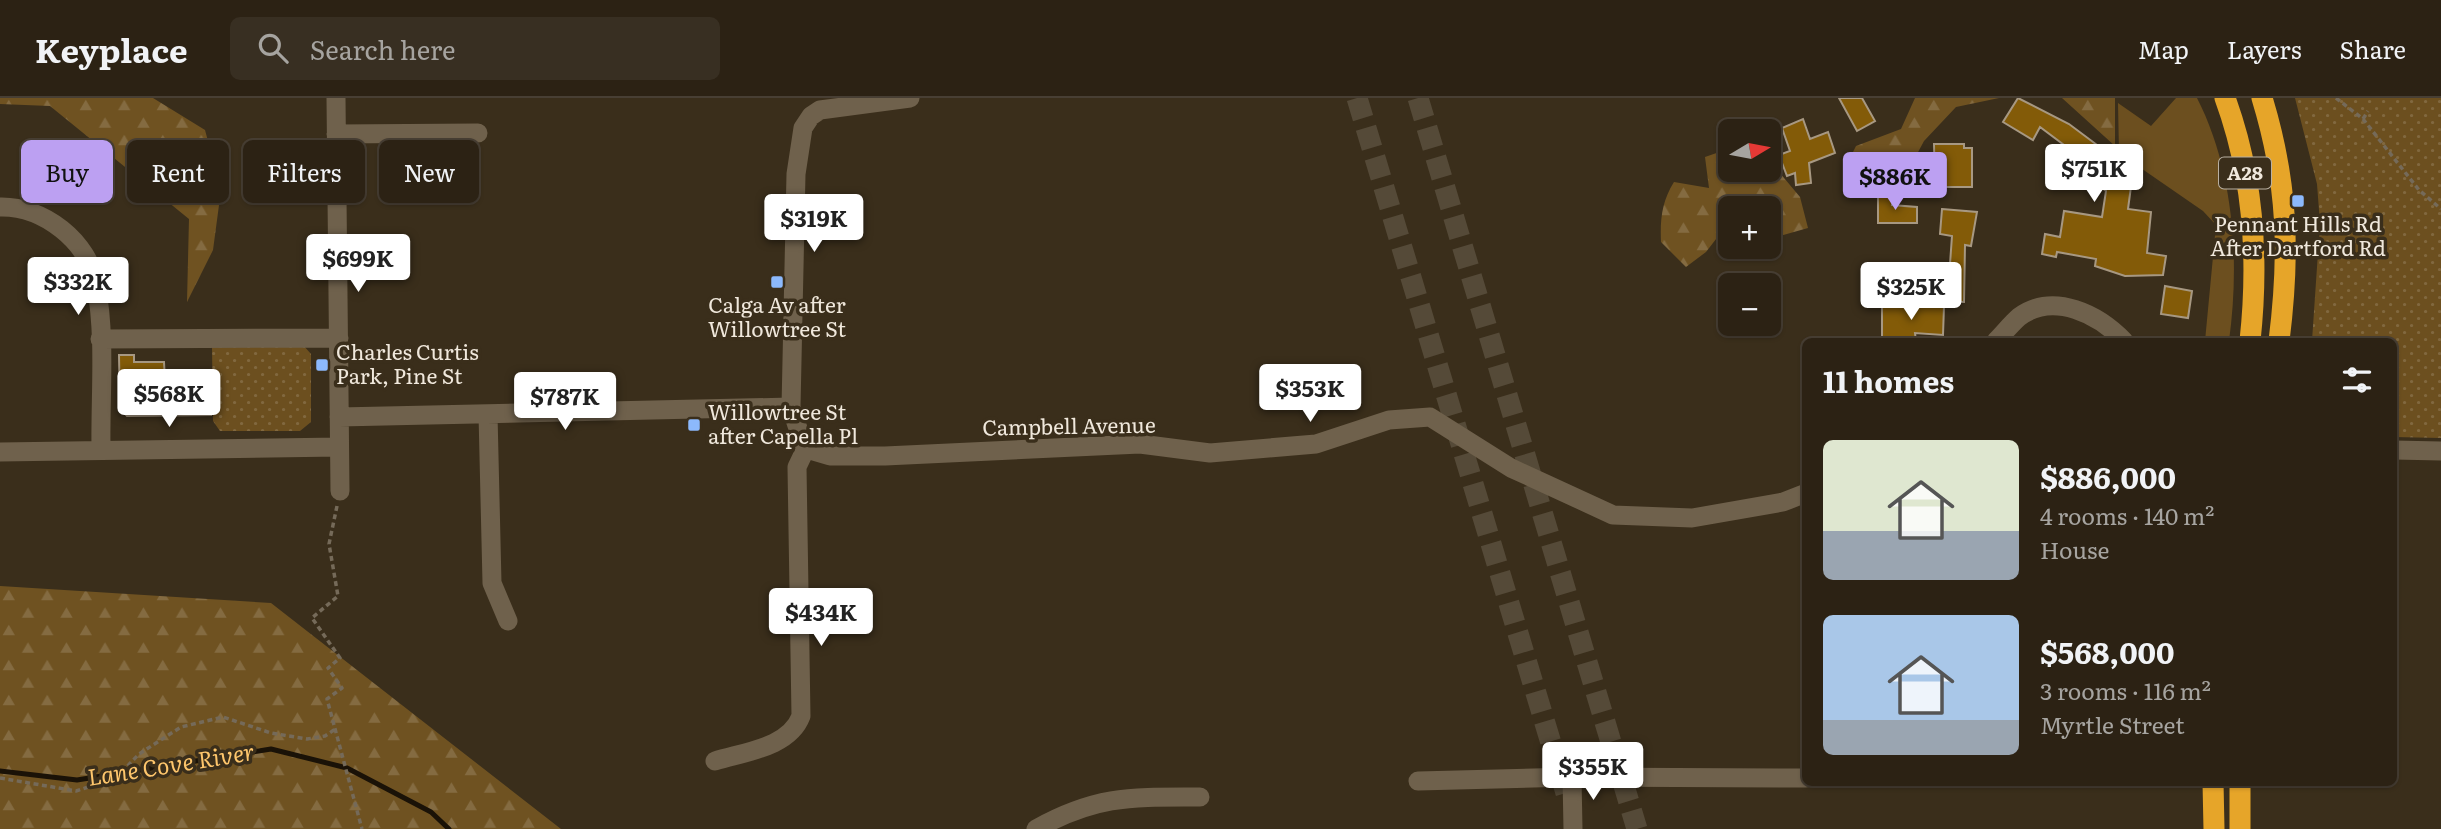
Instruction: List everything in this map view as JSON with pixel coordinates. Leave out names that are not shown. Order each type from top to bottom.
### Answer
[{"type":"highway","name":"A28","points":[[2225,98],[2245,172],[2252,211],[2256,250],[2250,338]]},
{"type":"highway","name":"A28","points":[[2263,98],[2280,164],[2286,208],[2287,245],[2279,338]]},
{"type":"highway","points":[[2213,786],[2214,829]]},
{"type":"highway","points":[[2240,786],[2240,829]]},
{"type":"street","points":[[336,98],[340,491]]},
{"type":"street","points":[[715,761],[781,740],[794,729],[801,716],[797,467],[807,446],[796,432],[791,407],[796,174],[803,128],[820,110],[910,98]]},
{"type":"street","points":[[336,134],[478,132]]},
{"type":"street","points":[[0,207],[40,214],[69,235],[85,256],[96,283],[100,339],[101,450]]},
{"type":"street","points":[[1999,338],[2021,316],[2048,307],[2070,307],[2090,313],[2121,338]]},
{"type":"street","points":[[100,339],[339,338]]},
{"type":"street","points":[[339,417],[791,407]]},
{"type":"street","points":[[488,414],[492,583],[508,621]]},
{"type":"street","name":"Campbell Avenue","points":[[807,446],[830,456],[885,456],[1140,444],[1210,453],[1316,444],[1389,419],[1430,417],[1511,468],[1613,515],[1692,518],[1783,502],[1802,495]]},
{"type":"street","points":[[0,452],[339,447]]},
{"type":"street","points":[[2397,450],[2441,452]]},
{"type":"street","points":[[1418,781],[1572,777],[1802,778]]},
{"type":"street","points":[[1572,777],[1573,829]]},
{"type":"street","points":[[1036,829],[1100,801],[1122,797],[1200,797]]},
{"type":"path","points":[[2336,98],[2363,119],[2419,190],[2441,209]]},
{"type":"path","points":[[2363,119],[2368,111]]},
{"type":"path","points":[[340,491],[329,544],[338,596],[312,618],[340,658],[328,668],[342,688],[327,699],[337,728],[362,829]]},
{"type":"path","points":[[0,778],[76,791],[116,778],[139,754],[181,727],[223,717],[271,733],[307,739],[325,736],[337,728]]},
{"type":"shaded area","points":[[2176,98],[2197,98],[2209,126],[2219,155],[2231,217],[2234,279],[2229,338],[2205,338],[2216,225],[2203,211],[2119,153],[2118,103],[2151,126]]},
{"type":"shaded area","points":[[2295,98],[2441,98],[2441,438],[2397,437],[2397,338],[2312,338],[2320,223],[2317,184]]},
{"type":"shaded area","points":[[303,345],[311,354],[311,422],[300,431],[220,431],[213,421],[212,346]]},
{"type":"green space","points":[[0,98],[153,98],[205,130],[208,140],[127,140],[127,169],[113,157],[113,140],[92,140],[50,106],[0,104]]},
{"type":"green space","points":[[1915,98],[1999,98],[1956,107],[1924,141],[1909,169],[1848,181],[1846,166],[1856,146],[1901,129]]},
{"type":"green space","points":[[2062,98],[2115,98],[2115,146]]},
{"type":"green space","points":[[1718,152],[1718,182],[1782,182],[1782,176],[1800,197],[1808,228],[1781,236],[1781,196],[1718,196],[1718,236],[1706,252],[1686,267],[1661,242],[1664,203],[1674,182],[1709,188],[1705,157]]},
{"type":"green space","points":[[169,203],[219,203],[213,250],[187,302],[189,219]]},
{"type":"green space","points":[[0,586],[271,603],[561,829],[0,829]]},
{"type":"building","points":[[1839,98],[1862,98],[1875,121],[1857,131]]},
{"type":"building","points":[[2018,98],[2069,124],[2109,154],[2095,174],[2132,179],[2128,209],[2151,212],[2147,253],[2166,256],[2163,275],[2125,276],[2095,266],[2096,259],[2057,252],[2056,257],[2042,254],[2045,234],[2060,237],[2064,211],[2102,217],[2106,191],[2061,157],[2068,148],[2040,127],[2033,140],[2003,122]]},
{"type":"building","points":[[1803,119],[1810,139],[1828,132],[1835,153],[1809,163],[1811,183],[1796,185],[1795,173],[1787,176],[1782,154],[1790,151],[1782,128]]},
{"type":"building","points":[[1934,144],[1964,144],[1964,148],[1972,148],[1972,187],[1935,187]]},
{"type":"building","points":[[1878,197],[1892,197],[1892,205],[1917,207],[1917,223],[1878,223]]},
{"type":"building","points":[[1942,209],[1977,212],[1971,246],[1965,245],[1964,302],[1934,301],[1937,264],[1950,264],[1952,236],[1940,234]]},
{"type":"building","points":[[2165,286],[2192,291],[2188,318],[2161,314]]},
{"type":"building","points":[[1882,306],[1944,306],[1943,335],[1915,333],[1916,338],[1882,338]]},
{"type":"building","points":[[119,355],[134,355],[134,362],[164,362],[165,381],[191,381],[191,391],[211,391],[211,415],[127,416],[120,408]]},
{"type":"waterway","name":"Lane Cove River","points":[[0,771],[77,780],[271,749],[347,768],[431,812],[449,829]]},
{"type":"tunnel","points":[[1357,98],[1566,793]]},
{"type":"tunnel","points":[[1418,98],[1637,829]]},
{"type":"place","name":"Pennant Hills Rd After Dartford Rd","points":[[2298,201]]},
{"type":"place","name":"Calga Av after Willowtree St","points":[[777,282]]},
{"type":"place","name":"Charles Curtis Park, Pine St","points":[[322,365]]},
{"type":"place","name":"Willowtree St after Capella Pl","points":[[694,425]]}]
